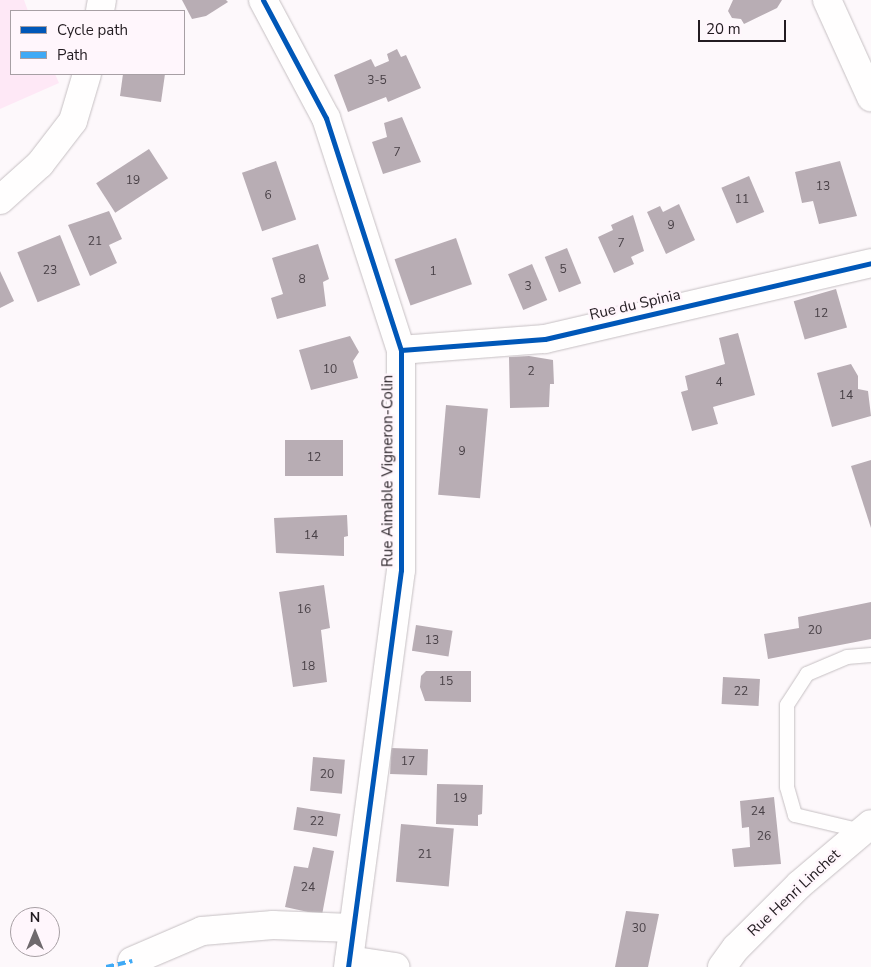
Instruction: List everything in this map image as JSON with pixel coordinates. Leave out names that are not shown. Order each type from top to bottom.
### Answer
[{"type":"street","name":"Rue Aimable Vigneron-Colin","points":[[263,0],[326,118],[401,350],[401,570],[348,963]]},
{"type":"street","points":[[828,0],[871,97]]},
{"type":"street","points":[[0,200],[40,164],[73,121],[88,75]]},
{"type":"street","name":"Rue du Spinia","points":[[401,350],[545,339],[871,263]]},
{"type":"street","name":"Rue Henri Linchet","points":[[722,967],[736,948],[799,885],[867,828]]},
{"type":"street","points":[[132,961],[202,931],[273,925],[352,928]]},
{"type":"street","points":[[348,963],[396,967]]},
{"type":"lane","points":[[867,828],[795,815],[787,787],[787,705],[807,674],[847,657],[871,654]]},
{"type":"shaded area","points":[[0,0],[24,0],[28,10],[10,10],[10,75],[55,75],[59,83],[0,109]]},
{"type":"building","points":[[182,0],[226,0],[228,2],[206,16],[192,19]]},
{"type":"building","points":[[733,0],[782,0],[777,8],[744,24],[741,19],[732,18],[728,11]]},
{"type":"building","points":[[397,49],[401,57],[406,55],[421,88],[388,102],[386,97],[348,112],[334,75],[371,59],[375,67],[389,61],[387,54]]},
{"type":"building","points":[[123,75],[165,75],[161,102],[120,96]]},
{"type":"building","points":[[402,117],[421,162],[383,174],[372,142],[387,137],[384,123]]},
{"type":"building","points":[[149,149],[168,178],[115,213],[96,183]]},
{"type":"building","points":[[276,161],[296,220],[262,231],[242,173]]},
{"type":"building","points":[[840,161],[857,216],[819,224],[813,201],[802,203],[795,172]]},
{"type":"building","points":[[749,176],[764,212],[737,224],[721,188]]},
{"type":"building","points":[[679,204],[695,240],[666,254],[647,212],[660,206],[663,212]]},
{"type":"building","points":[[109,211],[122,239],[109,245],[117,263],[90,276],[68,225]]},
{"type":"building","points":[[633,215],[644,251],[631,257],[634,264],[614,273],[598,237],[613,230],[611,225]]},
{"type":"building","points":[[60,235],[80,285],[38,302],[17,252]]},
{"type":"building","points":[[456,238],[472,284],[410,305],[395,259]]},
{"type":"building","points":[[318,244],[329,279],[323,282],[326,306],[277,319],[271,298],[283,294],[272,258]]},
{"type":"building","points":[[567,248],[581,283],[559,292],[545,257]]},
{"type":"building","points":[[532,264],[547,300],[523,310],[508,274]]},
{"type":"building","points":[[0,271],[14,301],[0,308]]},
{"type":"building","points":[[836,289],[847,327],[805,340],[794,301]]},
{"type":"building","points":[[738,333],[755,395],[713,407],[718,424],[692,431],[681,392],[688,390],[685,376],[725,364],[719,338]]},
{"type":"building","points":[[350,336],[359,352],[353,361],[358,378],[311,390],[299,350]]},
{"type":"building","points":[[529,356],[553,360],[554,384],[550,384],[549,407],[510,408],[509,357]]},
{"type":"building","points":[[851,364],[858,376],[858,389],[868,391],[871,416],[832,427],[817,373]]},
{"type":"building","points":[[446,405],[488,409],[480,498],[438,495]]},
{"type":"building","points":[[285,440],[343,440],[343,476],[285,476]]},
{"type":"building","points":[[871,460],[871,528],[851,466]]},
{"type":"building","points":[[347,515],[348,536],[344,537],[344,556],[276,553],[274,518]]},
{"type":"building","points":[[324,585],[330,628],[321,630],[327,682],[293,687],[279,592]]},
{"type":"building","points":[[871,602],[871,639],[768,659],[764,634],[799,628],[798,617]]},
{"type":"building","points":[[416,625],[453,631],[448,656],[412,651]]},
{"type":"building","points":[[426,671],[471,671],[471,702],[425,701],[420,687],[421,676]]},
{"type":"building","points":[[723,677],[760,679],[759,706],[722,704]]},
{"type":"building","points":[[391,748],[428,749],[427,775],[390,774]]},
{"type":"building","points":[[313,757],[345,760],[342,794],[310,791]]},
{"type":"building","points":[[437,784],[483,785],[482,814],[478,815],[478,826],[436,824]]},
{"type":"building","points":[[774,797],[781,864],[734,867],[732,849],[750,847],[749,827],[742,828],[740,801]]},
{"type":"building","points":[[297,807],[340,814],[337,837],[293,830]]},
{"type":"building","points":[[401,824],[454,829],[449,886],[396,882]]},
{"type":"building","points":[[313,847],[334,851],[322,915],[285,907],[294,866],[308,868]]},
{"type":"building","points":[[626,911],[659,914],[648,967],[615,967]]},
{"type":"marked path","points":[[106,967],[132,961]]},
{"type":"cycle path","points":[[263,0],[326,118],[401,350],[401,570],[348,967]]},
{"type":"cycle path","points":[[401,350],[545,339],[871,263]]}]
